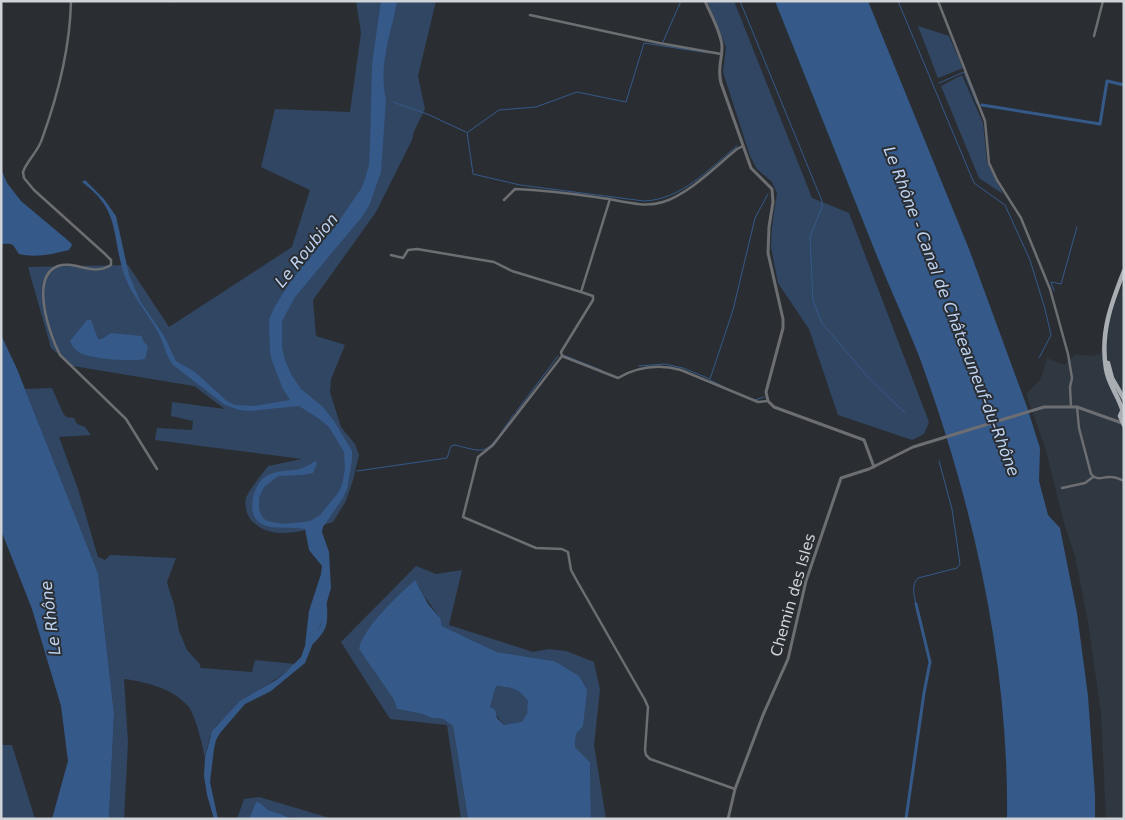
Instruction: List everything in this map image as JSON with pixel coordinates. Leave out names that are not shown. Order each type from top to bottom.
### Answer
[{"type":"main road","points":[[1123,424],[1120,415],[1123,408],[1106,370],[1104,344],[1108,315],[1124,271]]},
{"type":"main road","points":[[1104,344],[1112,378],[1124,399]]},
{"type":"street","points":[[71,1],[70,24],[62,77],[42,139],[22,172],[24,178],[34,190],[111,260],[111,265],[105,269],[57,267],[48,276],[42,294],[53,342],[60,355],[126,419],[157,469]]},
{"type":"street","points":[[705,1],[721,40],[719,76],[743,146],[751,168],[769,184],[773,194],[768,253],[783,319],[783,328],[766,385],[768,401],[774,407],[858,436],[864,440],[874,467]]},
{"type":"street","points":[[938,1],[985,121],[990,163],[997,180],[1021,218],[1050,289],[1068,354],[1072,378],[1070,387],[1071,406]]},
{"type":"street","points":[[1094,36],[1103,1]]},
{"type":"street","points":[[530,15],[659,43],[721,54]]},
{"type":"street","points":[[504,200],[515,190],[535,190],[641,204],[662,202],[695,183],[743,146]]},
{"type":"street","points":[[580,292],[610,199]]},
{"type":"street","points":[[392,255],[403,258],[408,250],[417,249],[494,262],[512,271],[593,296],[594,300],[561,355],[493,445],[478,457],[463,518],[536,548],[562,549],[568,552],[571,570],[648,707],[646,755],[650,759],[735,789]]},
{"type":"street","points":[[561,355],[618,378],[632,371],[644,368],[671,367],[758,402],[768,401]]},
{"type":"street","points":[[1123,424],[1077,406],[1079,428],[1093,477],[1099,479],[1111,477],[1124,481]]},
{"type":"street","name":"Chemin des Isles","points":[[728,819],[735,789],[788,659],[806,581],[841,478],[874,467],[914,447],[942,440],[1044,407],[1077,406]]},
{"type":"street","points":[[1107,418],[1120,415]]},
{"type":"street","points":[[1062,488],[1085,483],[1093,477]]},
{"type":"shaded area","points":[[356,1],[436,1],[418,76],[425,109],[414,131],[412,140],[376,212],[313,300],[316,336],[345,345],[331,379],[330,392],[341,427],[355,444],[359,455],[346,501],[333,522],[301,531],[279,533],[259,527],[251,520],[246,510],[246,498],[268,466],[302,459],[155,440],[157,428],[192,430],[193,421],[171,416],[172,402],[225,409],[194,386],[73,366],[51,348],[28,267],[128,265],[169,327],[292,247],[310,190],[261,167],[275,109],[350,112],[361,33]]},
{"type":"shaded area","points":[[707,1],[734,1],[812,198],[849,213],[929,422],[924,434],[912,440],[838,415],[809,329],[778,283],[771,247],[777,193],[772,182],[757,169],[750,156],[723,72],[726,47]]},
{"type":"shaded area","points":[[918,26],[949,36],[963,68],[938,78]]},
{"type":"shaded area","points":[[962,75],[983,123],[987,162],[1003,194],[979,178],[941,86]]},
{"type":"shaded area","points":[[1124,281],[1124,819],[1106,819],[1101,713],[1088,622],[1075,556],[1065,526],[1045,447],[1026,394],[1041,379],[1047,358],[1064,365],[1075,354],[1091,356],[1100,354],[1109,319]]},
{"type":"shaded area","points":[[52,388],[66,417],[74,418],[77,424],[85,427],[91,435],[59,437],[78,489],[98,557],[105,560],[110,555],[176,558],[167,582],[174,604],[179,631],[187,650],[201,668],[252,672],[255,660],[295,664],[259,690],[216,726],[210,736],[205,758],[201,738],[191,710],[182,700],[167,690],[150,684],[124,679],[128,743],[124,819],[109,819],[114,713],[98,573],[25,389]]},
{"type":"shaded area","points":[[416,566],[436,574],[462,570],[449,625],[533,652],[549,649],[566,651],[594,662],[600,690],[594,745],[606,819],[591,819],[590,762],[575,747],[576,734],[554,661],[497,652],[442,626],[438,616],[419,587],[393,698],[397,709],[443,719],[453,726],[468,819],[461,819],[447,725],[390,719],[341,642]]},
{"type":"shaded area","points":[[497,686],[515,689],[522,693],[529,701],[527,713],[522,723],[504,725],[490,707]]},
{"type":"shaded area","points":[[1,745],[12,745],[35,819],[1,819]]},
{"type":"shaded area","points":[[259,797],[333,819],[286,816],[270,811],[256,802],[249,819],[237,819],[244,799]]},
{"type":"water","points":[[381,1],[397,1],[384,62],[383,74],[386,100],[381,172],[369,206],[295,297],[282,321],[282,347],[291,374],[301,389],[323,407],[352,451],[347,489],[323,527],[322,532],[329,552],[331,588],[320,626],[305,663],[271,691],[245,704],[216,740],[210,782],[218,819],[214,819],[204,776],[205,758],[212,731],[240,701],[276,680],[301,657],[305,646],[309,611],[322,566],[309,550],[305,529],[277,528],[261,524],[255,518],[252,510],[254,494],[260,482],[268,475],[280,471],[303,468],[315,461],[317,463],[313,473],[278,476],[264,487],[259,498],[259,509],[262,517],[267,521],[283,524],[310,521],[320,515],[338,493],[342,485],[345,469],[344,452],[329,427],[299,406],[250,411],[239,410],[225,405],[173,365],[159,334],[127,282],[109,213],[103,203],[82,182],[85,180],[104,199],[116,216],[129,275],[140,301],[164,336],[176,361],[195,372],[227,401],[235,405],[254,406],[290,400],[283,389],[272,361],[269,320],[290,282],[336,225],[361,189],[365,179],[369,165],[372,64]]},
{"type":"water","name":"Le Rhône - Canal de Châteauneuf-du-Rhône","points":[[775,1],[868,1],[969,249],[1027,407],[1040,448],[1039,481],[1048,515],[1060,528],[1077,613],[1088,696],[1095,819],[1007,819],[1002,701],[994,642],[984,583],[956,468],[919,356]]},
{"type":"water","points":[[1,169],[7,183],[21,201],[71,243],[72,245],[69,250],[32,256],[19,254],[11,244],[1,244]]},
{"type":"water","points":[[87,320],[91,320],[98,339],[102,339],[111,333],[142,336],[143,341],[148,346],[145,359],[112,359],[93,357],[78,352],[70,341]]},
{"type":"water","name":"Le Rhône","points":[[1,335],[17,369],[98,573],[114,713],[109,819],[52,819],[68,761],[61,706],[32,609],[1,530]]},
{"type":"water","points":[[415,580],[428,604],[440,618],[442,626],[497,652],[554,661],[579,676],[587,690],[583,726],[576,734],[575,747],[590,762],[591,819],[468,819],[453,726],[443,719],[397,709],[393,698],[359,649],[362,640],[374,621]],"holes":[[[497,686],[518,691],[528,701],[527,713],[522,722],[504,725],[497,718],[495,710],[490,707]]]},
{"type":"water","points":[[256,802],[268,810],[294,819],[249,819]]},
{"type":"waterway","points":[[663,42],[681,1]]},
{"type":"waterway","points":[[740,1],[822,201],[822,207],[810,237],[813,301],[822,323],[867,376],[905,413]]},
{"type":"waterway","points":[[898,1],[974,183],[1005,205],[1030,260],[1051,335],[1039,358]]},
{"type":"waterway","points":[[468,132],[499,110],[536,107],[577,92],[626,102],[644,43],[709,53]]},
{"type":"waterway","points":[[939,83],[964,72],[977,104]]},
{"type":"waterway","points":[[982,105],[1100,124],[1107,81],[1124,85]]},
{"type":"waterway","points":[[393,102],[427,114],[466,132]]},
{"type":"waterway","points":[[467,132],[473,174],[520,185],[644,201],[658,199],[683,189],[737,146]]},
{"type":"waterway","points":[[639,366],[665,364],[683,368],[710,379],[733,310],[755,218],[768,194]]},
{"type":"waterway","points":[[1054,291],[1051,282],[1061,284],[1077,227]]},
{"type":"waterway","points":[[563,355],[601,370]]},
{"type":"waterway","points":[[516,412],[558,356]]},
{"type":"waterway","points":[[710,380],[722,386]]},
{"type":"waterway","points":[[755,400],[764,397]]},
{"type":"waterway","points":[[357,471],[447,458],[451,446],[454,445],[475,450],[486,449],[495,441],[514,414]]},
{"type":"waterway","points":[[916,604],[914,587],[918,578],[957,568],[960,564],[952,509],[939,461]]},
{"type":"waterway","name":"Le Roubion","points":[[309,644],[323,627],[325,617],[324,604]]},
{"type":"waterway","points":[[906,819],[930,662],[916,604]]}]
